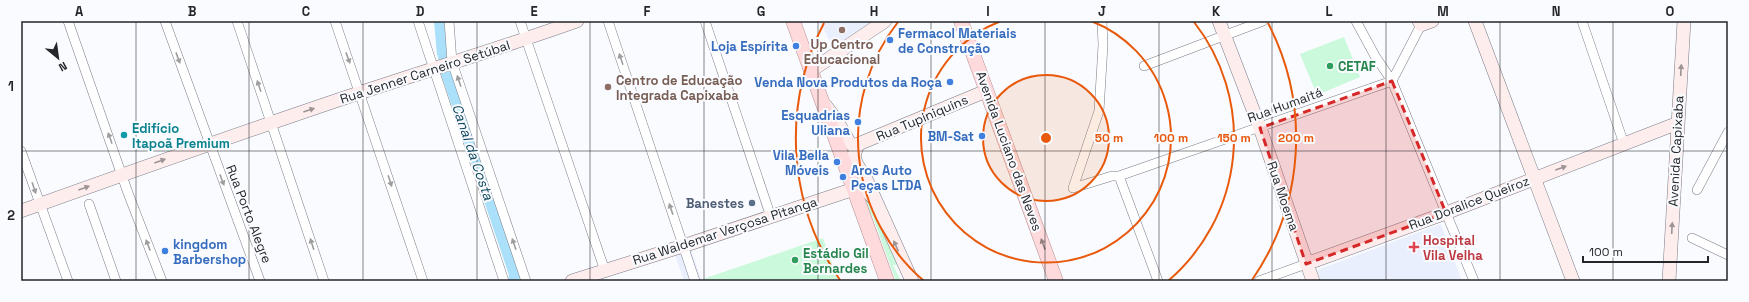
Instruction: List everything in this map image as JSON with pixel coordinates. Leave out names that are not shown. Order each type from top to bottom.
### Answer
[{"type":"main road","points":[[793,21],[812,70],[887,281]]},
{"type":"main road","name":"Avenida Luciano das Neves","points":[[960,21],[1056,281]]},
{"type":"street","points":[[68,21],[123,174],[128,194],[162,281]]},
{"type":"street","name":"Rua Porto Alegre","points":[[164,21],[260,281]]},
{"type":"street","points":[[237,21],[324,281]]},
{"type":"street","points":[[335,21],[361,93],[423,281]]},
{"type":"street","points":[[418,21],[443,65],[526,281]]},
{"type":"street","points":[[449,21],[443,65],[504,281]]},
{"type":"street","points":[[520,21],[604,271]]},
{"type":"street","name":"Rua Jenner Carneiro Setúbal","points":[[21,211],[272,122],[526,39],[576,21]]},
{"type":"street","points":[[608,21],[695,281]]},
{"type":"street","points":[[705,21],[771,217]]},
{"type":"street","points":[[812,70],[885,21]]},
{"type":"street","name":"Rua Humaitá","points":[[1102,21],[1103,45],[1099,111],[1073,188],[1112,176],[1119,176],[1392,81]]},
{"type":"street","name":"Rua Moema","points":[[1219,21],[1260,128],[1313,281]]},
{"type":"street","points":[[1144,66],[1263,21]]},
{"type":"street","points":[[1356,21],[1375,56],[1392,81],[1474,281]]},
{"type":"street","points":[[1476,21],[1573,281]]},
{"type":"street","points":[[1582,21],[1624,144]]},
{"type":"street","name":"Avenida Capixaba","points":[[1669,281],[1684,21]]},
{"type":"street","points":[[1392,81],[1424,22]]},
{"type":"street","name":"Rua Tupiniquins","points":[[858,144],[986,91]]},
{"type":"street","points":[[824,104],[834,116],[849,142],[852,145],[858,144]]},
{"type":"street","name":"Rua Doralice Queiroz","points":[[1258,281],[1446,213],[1535,177],[1678,123]]},
{"type":"street","points":[[1697,190],[1728,132]]},
{"type":"street","points":[[858,144],[855,150],[855,159],[912,281]]},
{"type":"street","points":[[21,151],[68,281]]},
{"type":"street","points":[[1119,176],[1158,281]]},
{"type":"street","points":[[854,189],[866,190],[875,200]]},
{"type":"street","name":"Rua Waldemar Verçosa Pitanga","points":[[572,281],[684,246],[854,189]]},
{"type":"street","points":[[89,204],[116,281]]},
{"type":"street","points":[[1692,238],[1728,255]]},
{"type":"highlighted area","points":[[1392,81],[1446,213],[1306,264],[1260,128]]},
{"type":"shaded area","name":"Up Centro Educacional","points":[[819,21],[873,21],[833,47]]},
{"type":"shaded area","name":"Hospital Vila Velha","points":[[1441,224],[1462,281],[1321,281],[1317,270]]},
{"type":"shaded area","points":[[691,250],[702,281],[684,281],[675,255]]},
{"type":"green space","name":"CETAF","points":[[1344,37],[1360,77],[1317,95],[1300,54]]},
{"type":"green space","points":[[863,197],[870,202],[899,265],[893,265],[901,281],[896,281],[872,215],[869,215]]},
{"type":"green space","name":"Estádio Gil Bernardes","points":[[823,238],[838,281],[704,281],[703,279]]},
{"type":"water","points":[[434,21],[444,21],[447,54],[437,55]]},
{"type":"water","points":[[451,71],[523,281],[508,281],[509,275],[441,74]]},
{"type":"waterway","name":"Canal da Costa","points":[[439,21],[442,55],[450,84]]},
{"type":"place","name":"Up Centro Educacional","points":[[842,30]]},
{"type":"place","name":"Fermacol Materiais de Construção","points":[[890,40]]},
{"type":"place","name":"Loja Espírita","points":[[796,46]]},
{"type":"place","name":"CETAF","points":[[1330,66]]},
{"type":"place","name":"Venda Nova Produtos da Roça","points":[[950,82]]},
{"type":"place","name":"Centro de Educação Integrada Capixaba","points":[[608,87]]},
{"type":"place","name":"Esquadrias Uliana","points":[[858,122]]},
{"type":"place","name":"Edifício Itapoã Premium","points":[[124,135]]},
{"type":"place","name":"BM-Sat","points":[[982,136]]},
{"type":"place","name":"Vila Bella Móveis","points":[[837,162]]},
{"type":"place","name":"Aros Auto Peças LTDA","points":[[843,177]]},
{"type":"place","name":"Banestes","points":[[752,203]]},
{"type":"place","name":"Hospital Vila Velha","points":[[1414,247]]},
{"type":"place","name":"kingdom Barbershop","points":[[165,251]]},
{"type":"place","name":"Estádio Gil Bernardes","points":[[795,260]]}]
